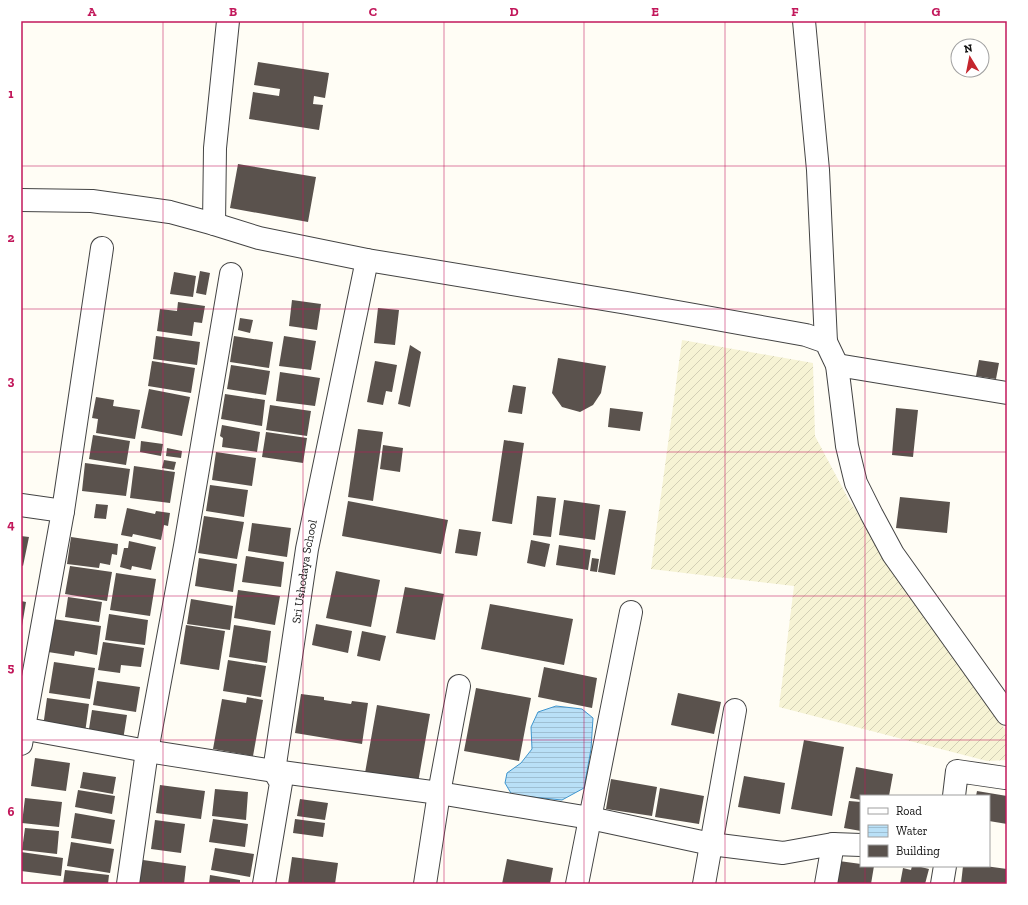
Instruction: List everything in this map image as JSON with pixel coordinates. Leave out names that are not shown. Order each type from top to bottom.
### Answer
[{"type":"street","points":[[214,224],[215,148],[228,21]]},
{"type":"street","points":[[804,21],[818,170],[826,342],[837,365],[847,446],[856,483],[893,554],[1007,714]]},
{"type":"street","points":[[21,200],[92,201],[170,212],[259,238],[367,260],[627,303],[806,335],[826,342]]},
{"type":"street","points":[[102,248],[63,511],[22,734],[147,751],[274,771],[439,793],[590,818],[711,844],[782,853],[833,844],[860,845]]},
{"type":"street","name":"Sri Ushodaya School","points":[[264,884],[281,783],[274,771],[307,549],[367,260]]},
{"type":"street","points":[[128,884],[147,751],[185,546],[231,274]]},
{"type":"street","points":[[837,365],[1007,392]]},
{"type":"street","points":[[21,505],[63,511]]},
{"type":"street","points":[[577,884],[631,612]]},
{"type":"street","points":[[425,884],[439,793],[459,686]]},
{"type":"street","points":[[704,884],[735,710]]},
{"type":"street","points":[[954,795],[957,771],[1007,778]]},
{"type":"street","points":[[826,884],[833,844]]},
{"type":"street","points":[[942,884],[945,867]]},
{"type":"shaded area","points":[[682,340],[813,363],[815,436],[849,500],[916,603],[1007,732],[1007,760],[987,761],[779,707],[794,586],[651,569]]},
{"type":"water","points":[[556,706],[582,709],[593,718],[591,749],[584,788],[562,800],[512,795],[505,783],[507,773],[521,763],[532,749],[531,727],[538,712]]},
{"type":"building","points":[[258,62],[329,73],[325,98],[314,96],[313,104],[323,105],[319,130],[249,119],[253,92],[279,96],[280,89],[254,85]]},
{"type":"building","points":[[238,164],[316,177],[308,222],[230,208]]},
{"type":"building","points":[[200,271],[210,273],[206,295],[196,293]]},
{"type":"building","points":[[174,272],[196,276],[193,297],[170,294]]},
{"type":"building","points":[[292,300],[321,304],[317,330],[289,326]]},
{"type":"building","points":[[178,302],[205,306],[202,323],[194,322],[192,336],[157,331],[160,309],[177,311]]},
{"type":"building","points":[[378,308],[399,310],[395,345],[374,343]]},
{"type":"building","points":[[240,318],[253,320],[250,333],[238,330]]},
{"type":"building","points":[[156,336],[200,342],[197,365],[153,359]]},
{"type":"building","points":[[234,336],[273,342],[269,368],[230,362]]},
{"type":"building","points":[[284,336],[316,341],[311,370],[279,366]]},
{"type":"building","points":[[410,345],[421,352],[410,407],[398,404]]},
{"type":"building","points":[[558,358],[606,366],[601,393],[593,405],[580,412],[562,407],[552,393]]},
{"type":"building","points":[[979,360],[999,363],[996,379],[976,376]]},
{"type":"building","points":[[152,361],[195,368],[191,393],[148,386]]},
{"type":"building","points":[[375,361],[397,365],[392,392],[386,391],[383,405],[367,402]]},
{"type":"building","points":[[231,365],[270,371],[266,395],[227,389]]},
{"type":"building","points":[[280,372],[320,378],[315,406],[276,401]]},
{"type":"building","points":[[513,385],[526,387],[522,414],[508,412]]},
{"type":"building","points":[[149,389],[190,397],[182,436],[141,428]]},
{"type":"building","points":[[225,394],[265,400],[262,426],[221,419]]},
{"type":"building","points":[[96,397],[114,400],[113,406],[140,410],[135,439],[96,433],[98,419],[92,418]]},
{"type":"building","points":[[270,405],[311,411],[307,436],[266,430]]},
{"type":"building","points":[[610,408],[643,412],[640,431],[608,427]]},
{"type":"building","points":[[896,408],[918,410],[913,457],[892,455]]},
{"type":"building","points":[[222,425],[260,432],[257,452],[222,447],[223,438],[220,436]]},
{"type":"building","points":[[358,429],[383,432],[373,501],[348,497]]},
{"type":"building","points":[[266,432],[307,438],[303,463],[262,457]]},
{"type":"building","points":[[93,435],[130,441],[126,465],[89,459]]},
{"type":"building","points":[[504,440],[524,443],[512,524],[492,521]]},
{"type":"building","points":[[141,441],[163,444],[161,456],[140,452]]},
{"type":"building","points":[[383,445],[403,448],[400,472],[380,469]]},
{"type":"building","points":[[167,448],[182,451],[181,458],[166,456]]},
{"type":"building","points":[[216,452],[256,458],[252,486],[212,480]]},
{"type":"building","points":[[164,460],[176,462],[174,470],[162,468]]},
{"type":"building","points":[[85,463],[130,469],[126,496],[82,491]]},
{"type":"building","points":[[134,466],[175,472],[170,503],[130,498]]},
{"type":"building","points":[[210,485],[248,490],[244,517],[206,511]]},
{"type":"building","points":[[537,496],[556,498],[551,537],[533,535]]},
{"type":"building","points":[[900,497],[950,502],[947,533],[896,528]]},
{"type":"building","points":[[564,500],[600,505],[595,540],[559,535]]},
{"type":"building","points":[[348,501],[448,520],[441,554],[342,536]]},
{"type":"building","points":[[96,504],[108,505],[106,519],[94,518]]},
{"type":"building","points":[[127,508],[155,514],[156,511],[170,513],[168,526],[164,525],[161,540],[133,534],[132,537],[121,535]]},
{"type":"building","points":[[609,509],[626,511],[615,575],[598,572]]},
{"type":"building","points":[[204,516],[244,522],[237,559],[198,553]]},
{"type":"building","points":[[252,523],[291,528],[287,557],[248,551]]},
{"type":"building","points":[[459,529],[481,532],[477,556],[455,553]]},
{"type":"building","points":[[21,536],[29,537],[23,566],[21,565]]},
{"type":"building","points":[[71,537],[118,544],[117,555],[112,554],[110,565],[100,563],[99,568],[67,564]]},
{"type":"building","points":[[531,540],[550,544],[545,567],[527,563]]},
{"type":"building","points":[[129,541],[156,547],[151,570],[132,566],[131,570],[120,567],[124,548],[128,548]]},
{"type":"building","points":[[559,545],[591,550],[588,570],[556,565]]},
{"type":"building","points":[[246,556],[284,562],[281,587],[242,582]]},
{"type":"building","points":[[199,558],[237,564],[233,592],[195,586]]},
{"type":"building","points":[[592,558],[599,559],[597,572],[590,571]]},
{"type":"building","points":[[70,566],[112,572],[107,601],[65,594]]},
{"type":"building","points":[[336,571],[380,580],[371,627],[326,618]]},
{"type":"building","points":[[116,573],[156,579],[150,616],[110,610]]},
{"type":"building","points":[[405,587],[444,594],[435,640],[396,633]]},
{"type":"building","points":[[238,590],[280,596],[275,625],[234,618]]},
{"type":"building","points":[[68,597],[102,602],[99,622],[65,617]]},
{"type":"building","points":[[191,599],[233,606],[230,630],[187,624]]},
{"type":"building","points":[[21,601],[26,602],[22,626],[21,626]]},
{"type":"building","points":[[490,604],[573,619],[564,665],[481,649]]},
{"type":"building","points":[[109,614],[148,620],[145,645],[105,640]]},
{"type":"building","points":[[53,619],[101,626],[97,655],[75,651],[74,656],[48,652]]},
{"type":"building","points":[[316,624],[352,631],[348,653],[312,645]]},
{"type":"building","points":[[186,625],[225,631],[219,670],[180,664]]},
{"type":"building","points":[[234,625],[271,631],[267,663],[229,657]]},
{"type":"building","points":[[362,631],[386,636],[380,661],[357,656]]},
{"type":"building","points":[[103,642],[144,648],[141,667],[121,665],[120,673],[98,670]]},
{"type":"building","points":[[228,660],[266,666],[261,697],[223,691]]},
{"type":"building","points":[[54,662],[95,668],[90,699],[49,693]]},
{"type":"building","points":[[544,667],[597,678],[592,708],[538,697]]},
{"type":"building","points":[[97,681],[140,687],[136,712],[93,705]]},
{"type":"building","points":[[476,688],[531,698],[519,761],[464,751]]},
{"type":"building","points":[[678,693],[721,702],[714,734],[671,725]]},
{"type":"building","points":[[301,694],[324,697],[324,700],[351,704],[352,701],[368,703],[362,744],[295,733]]},
{"type":"building","points":[[247,697],[263,700],[253,756],[213,749],[222,699],[246,703]]},
{"type":"building","points":[[47,698],[89,704],[85,733],[43,727]]},
{"type":"building","points":[[377,705],[430,714],[418,783],[365,773]]},
{"type":"building","points":[[92,710],[127,715],[123,740],[88,735]]},
{"type":"building","points":[[804,740],[844,747],[832,816],[791,809]]},
{"type":"building","points":[[35,758],[70,763],[66,791],[31,786]]},
{"type":"building","points":[[856,767],[893,774],[889,795],[860,795],[860,800],[850,798]]},
{"type":"building","points":[[83,772],[116,777],[113,794],[80,788]]},
{"type":"building","points":[[744,776],[785,783],[780,814],[738,807]]},
{"type":"building","points":[[611,779],[657,787],[652,816],[606,809]]},
{"type":"building","points":[[160,785],[205,791],[201,819],[156,813]]},
{"type":"building","points":[[660,788],[704,796],[699,824],[655,817]]},
{"type":"building","points":[[215,789],[248,792],[246,820],[212,816]]},
{"type":"building","points":[[78,790],[115,796],[112,814],[75,807]]},
{"type":"building","points":[[977,791],[1007,796],[1007,824],[990,821],[990,795],[976,795]]},
{"type":"building","points":[[25,798],[62,802],[59,827],[22,823]]},
{"type":"building","points":[[300,799],[328,803],[325,820],[297,816]]},
{"type":"building","points":[[849,801],[860,802],[860,831],[844,828]]},
{"type":"building","points":[[75,813],[115,820],[111,844],[71,838]]},
{"type":"building","points":[[213,819],[248,824],[245,847],[209,842]]},
{"type":"building","points":[[295,819],[325,823],[323,837],[293,833]]},
{"type":"building","points":[[155,820],[185,824],[181,853],[151,849]]},
{"type":"building","points":[[25,828],[59,831],[57,854],[22,850]]},
{"type":"building","points":[[71,842],[114,849],[110,873],[67,866]]},
{"type":"building","points":[[215,848],[254,854],[250,877],[211,870]]},
{"type":"building","points":[[21,852],[63,858],[61,876],[21,871]]},
{"type":"building","points":[[292,857],[338,863],[335,884],[288,884]]},
{"type":"building","points":[[507,859],[553,868],[550,884],[502,884]]},
{"type":"building","points":[[143,860],[186,866],[184,884],[139,884]]},
{"type":"building","points":[[839,861],[860,864],[860,867],[874,867],[871,884],[835,884]]},
{"type":"building","points":[[912,867],[929,869],[925,884],[900,884],[903,868],[911,870]]},
{"type":"building","points":[[963,867],[990,867],[1007,869],[1007,884],[961,884]]},
{"type":"building","points":[[65,870],[109,875],[108,884],[63,884]]},
{"type":"building","points":[[210,875],[240,880],[240,884],[209,884]]}]
